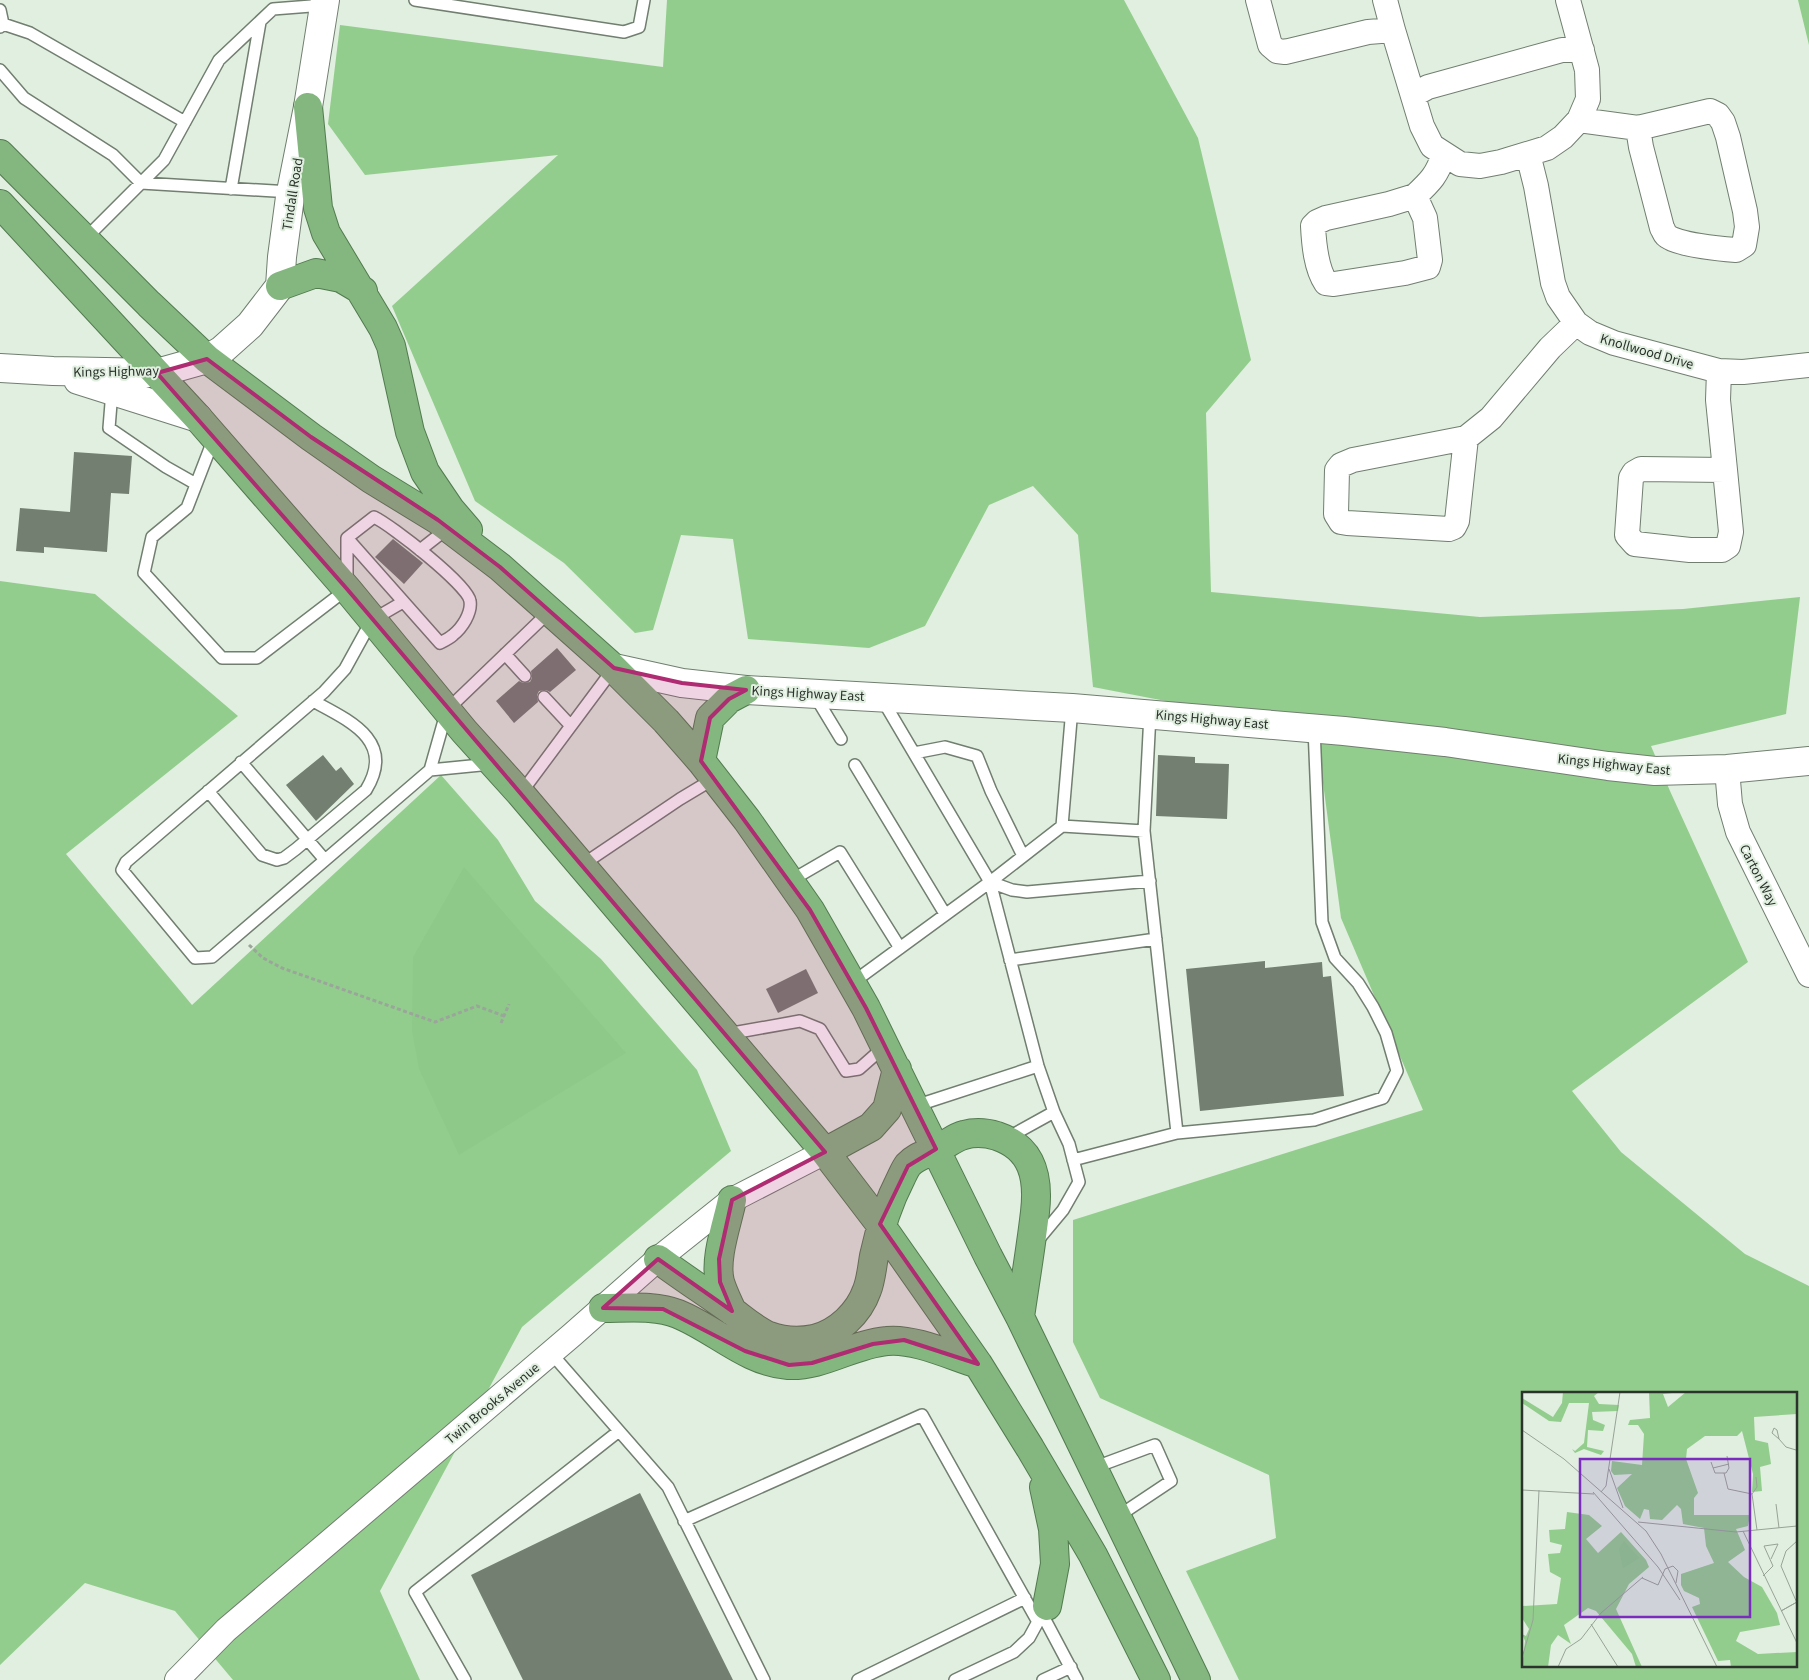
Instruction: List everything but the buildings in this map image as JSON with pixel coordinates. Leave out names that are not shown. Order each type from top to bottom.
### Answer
[{"type":"highway","points":[[308,107],[318,208],[326,233],[363,291],[391,346],[410,432],[425,472],[450,509],[500,567]]},
{"type":"highway","points":[[0,154],[149,304],[207,359],[311,437],[448,528],[500,567],[614,668],[666,721],[708,769],[747,820],[810,910],[852,983],[1020,1317],[1196,1680]]},
{"type":"highway","points":[[0,204],[207,427],[825,1152],[880,1224],[978,1364],[1037,1459],[1093,1555],[1156,1680]]},
{"type":"highway","points":[[280,286],[316,273],[342,278],[363,291]]},
{"type":"highway","points":[[708,769],[710,718],[728,699],[746,690]]},
{"type":"highway","points":[[825,1152],[871,1127],[887,1109],[891,1058]]},
{"type":"highway","points":[[658,1259],[748,1324],[768,1335],[796,1341],[814,1339],[828,1334],[843,1324],[857,1309],[868,1290],[880,1224],[896,1187],[908,1166],[921,1155],[936,1150],[962,1135],[973,1133],[989,1134],[1005,1139],[1017,1146],[1027,1157],[1035,1173],[1037,1185],[1036,1211],[1020,1317]]},
{"type":"highway","points":[[732,1200],[719,1259],[719,1270],[720,1282],[732,1311]]},
{"type":"highway","points":[[603,1308],[663,1309],[680,1314],[745,1351],[781,1364],[812,1363],[873,1344],[904,1340],[978,1364]]},
{"type":"highway","points":[[1037,1459],[1053,1529],[1055,1564],[1038,1610]]},
{"type":"street","points":[[1258,0],[1270,45],[1277,51],[1285,52],[1368,32],[1393,30]]},
{"type":"street","points":[[1385,0],[1422,126],[1432,146],[1460,164],[1480,166],[1502,162],[1547,148],[1563,137],[1579,120],[1588,99],[1587,70],[1568,0]]},
{"type":"street","name":"Tindall Road","points":[[280,286],[291,192],[308,107],[325,2]]},
{"type":"street","points":[[1413,94],[1428,87],[1562,50],[1582,50]]},
{"type":"street","points":[[1579,120],[1638,128],[1710,111],[1718,115],[1723,122],[1728,137],[1745,210],[1744,245],[1736,250],[1712,248],[1679,241],[1667,236],[1662,228],[1641,147],[1638,128]]},
{"type":"street","points":[[1415,196],[1425,218],[1430,260],[1428,267],[1404,273],[1334,284],[1326,283],[1321,275],[1313,226],[1326,218],[1389,204],[1415,196],[1433,180],[1444,154]]},
{"type":"street","name":"Knollwood Drive","points":[[1528,154],[1536,186],[1554,284],[1558,297],[1576,323],[1590,333],[1614,344],[1719,371],[1743,372],[1809,365]]},
{"type":"street","points":[[207,359],[222,350],[241,334],[280,286]]},
{"type":"street","points":[[1466,438],[1457,521],[1449,530],[1341,522],[1336,514],[1337,470],[1341,465],[1353,460],[1466,438],[1490,418],[1550,348],[1576,323]]},
{"type":"street","name":"Kings Highway","points":[[0,368],[157,373],[207,359]]},
{"type":"street","name":"Kings Highway","points":[[52,371],[112,391],[207,427]]},
{"type":"street","points":[[1719,371],[1718,400],[1725,470],[1731,532],[1728,546],[1722,550],[1690,550],[1635,544],[1627,535],[1631,478],[1641,468],[1725,470]]},
{"type":"street","name":"Kings Highway East","points":[[614,668],[682,683],[746,690],[1072,708],[1314,728],[1445,742],[1655,771],[1728,769],[1809,761]]},
{"type":"street","name":"Carton Way","points":[[1728,769],[1730,804],[1738,832],[1809,975]]},
{"type":"street","name":"Twin Brooks Avenue","points":[[177,1680],[226,1630],[551,1353],[658,1259],[732,1200],[825,1152]]},
{"type":"lane","points":[[415,0],[624,32],[639,27],[644,0]]},
{"type":"lane","points":[[85,239],[164,160],[218,60],[273,9],[325,2]]},
{"type":"lane","points":[[0,10],[2,25],[30,33],[185,122]]},
{"type":"lane","points":[[231,188],[260,22]]},
{"type":"lane","points":[[0,70],[24,98],[113,156],[141,183],[291,192]]},
{"type":"lane","points":[[112,391],[108,428],[166,467],[196,484]]},
{"type":"lane","points":[[207,427],[196,484],[187,508],[152,537],[144,573],[222,658],[257,658],[347,589],[347,538]]},
{"type":"lane","points":[[374,518],[382,521],[454,579],[468,596],[471,603],[467,617],[454,635],[440,643],[347,538],[374,518]]},
{"type":"lane","points":[[420,550],[448,528]]},
{"type":"lane","points":[[403,602],[372,620],[345,669],[324,692],[126,862],[122,870],[195,958],[212,957],[430,770],[447,710],[550,611]]},
{"type":"lane","points":[[505,654],[525,676]]},
{"type":"lane","points":[[520,793],[614,668]]},
{"type":"lane","points":[[813,693],[841,740]]},
{"type":"lane","points":[[544,697],[571,726]]},
{"type":"lane","points":[[880,697],[990,882],[1038,1066],[1054,1112],[1069,1144],[1074,1160],[1079,1182],[1063,1210],[1030,1250]]},
{"type":"lane","points":[[208,791],[262,855],[269,859],[284,858],[308,840],[366,790],[371,782],[376,763],[372,745],[359,728],[349,720],[313,701]]},
{"type":"lane","points":[[1062,826],[1072,708]]},
{"type":"lane","points":[[1150,714],[1144,831],[1177,1133]]},
{"type":"lane","points":[[1074,1160],[1177,1133],[1314,1120],[1384,1098],[1397,1071],[1386,1034],[1373,1007],[1358,983],[1335,958],[1322,922],[1314,728]]},
{"type":"lane","points":[[914,753],[945,747],[977,756],[991,791],[1023,856]]},
{"type":"lane","points":[[241,762],[325,860]]},
{"type":"lane","points":[[430,770],[494,764]]},
{"type":"lane","points":[[855,765],[945,914]]},
{"type":"lane","points":[[582,865],[680,799],[708,769]]},
{"type":"lane","points":[[852,983],[990,882],[1062,826],[1144,831]]},
{"type":"lane","points":[[790,882],[840,852],[900,948]]},
{"type":"lane","points":[[990,882],[1012,890],[1027,892],[1150,881]]},
{"type":"lane","points":[[1010,960],[1156,940]]},
{"type":"lane","points":[[725,1034],[800,1022],[820,1029],[846,1071],[859,1069],[891,1058]]},
{"type":"lane","points":[[915,1106],[1038,1066]]},
{"type":"lane","points":[[1005,1139],[1054,1112]]},
{"type":"lane","points":[[551,1353],[668,1487],[764,1680]]},
{"type":"lane","points":[[684,1521],[922,1415],[1038,1610],[1077,1680]]},
{"type":"lane","points":[[465,1680],[415,1592],[619,1431]]},
{"type":"lane","points":[[1093,1468],[1155,1445],[1171,1481],[1117,1517]]},
{"type":"lane","points":[[858,1680],[1038,1610]]},
{"type":"lane","points":[[955,1680],[1014,1652],[1029,1638],[1038,1610]]},
{"type":"lane","points":[[1043,1680],[1070,1667]]},
{"type":"path","points":[[239,935],[258,954],[275,965],[349,993],[435,1022],[477,1006],[504,1016]]},
{"type":"path","points":[[501,1023],[509,1004]]},
{"type":"highlighted area","points":[[207,359],[311,437],[438,520],[500,567],[614,668],[682,683],[746,690],[729,699],[710,718],[701,761],[810,910],[866,1008],[936,1149],[908,1166],[880,1224],[978,1364],[904,1340],[873,1344],[812,1363],[789,1365],[745,1351],[663,1309],[603,1308],[658,1259],[732,1311],[720,1282],[719,1259],[732,1200],[825,1152],[347,589],[157,373]]},
{"type":"shaded area","points":[[667,0],[1124,0],[1198,138],[1251,360],[1206,413],[1211,592],[1480,617],[1683,609],[1800,597],[1786,714],[1651,746],[1748,962],[1572,1091],[1621,1152],[1745,1254],[1809,1286],[1809,1680],[1239,1680],[1186,1571],[1276,1538],[1269,1475],[1100,1398],[1073,1342],[1073,1220],[1423,1110],[1341,918],[1316,730],[1093,687],[1078,535],[1033,486],[989,505],[925,626],[869,648],[748,639],[733,539],[681,535],[653,630],[635,633],[564,563],[475,501],[392,306],[558,155],[365,175],[328,124],[340,25],[663,67]]},
{"type":"shaded area","points":[[1798,0],[1809,0],[1809,45]]},
{"type":"shaded area","points":[[0,581],[95,594],[238,716],[66,854],[192,1005],[441,775],[498,840],[535,901],[601,959],[697,1070],[731,1151],[522,1327],[380,1591],[420,1680],[233,1680],[175,1611],[85,1583],[0,1665]]},
{"type":"shaded area","points":[[464,867],[626,1053],[459,1155],[419,1069],[412,1031],[413,957]]}]
